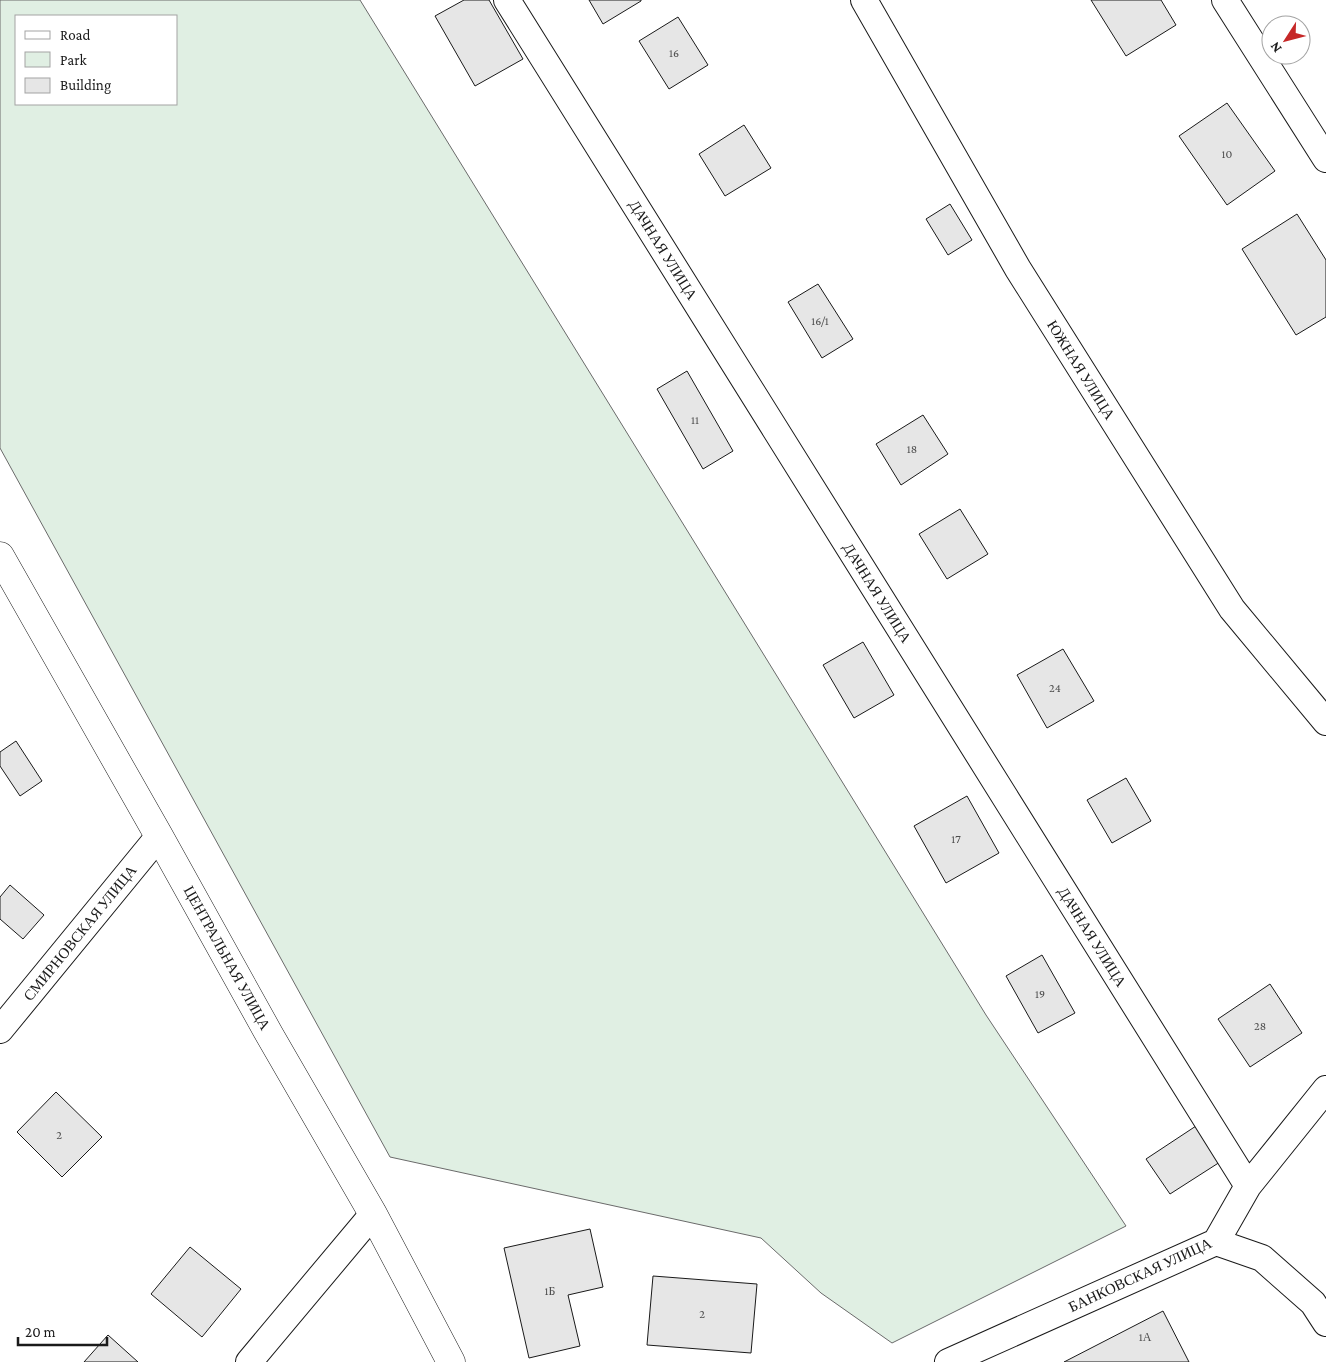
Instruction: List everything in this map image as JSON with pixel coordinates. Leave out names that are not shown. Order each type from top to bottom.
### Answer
[{"type":"street","name":"ДАЧНАЯ УЛИЦА","points":[[507,0],[1248,1186]]},
{"type":"street","name":"ЮЖНАЯ УЛИЦА","points":[[864,0],[1018,269],[1232,609],[1326,722]]},
{"type":"street","points":[[1225,0],[1326,159]]},
{"type":"street","name":"ЦЕНТРАЛЬНАЯ УЛИЦА","points":[[0,556],[159,836],[268,1034],[373,1214],[451,1362]]},
{"type":"street","name":"СМИРНОВСКАЯ УЛИЦА","points":[[0,1030],[159,836]]},
{"type":"street","name":"БАНКОВСКАЯ УЛИЦА","points":[[948,1362],[1216,1242],[1248,1186],[1326,1089]]},
{"type":"street","points":[[249,1362],[373,1214]]},
{"type":"street","points":[[1216,1242],[1262,1258],[1313,1303],[1326,1323]]},
{"type":"green space","points":[[0,0],[360,0],[986,1015],[1126,1226],[892,1343],[821,1293],[761,1238],[390,1157],[0,448]]},
{"type":"building","points":[[464,0],[489,0],[523,59],[475,86],[435,16]]},
{"type":"building","points":[[589,0],[641,0],[641,1],[603,24]]},
{"type":"building","points":[[1091,0],[1161,0],[1176,25],[1126,56]]},
{"type":"building","points":[[678,17],[708,65],[669,89],[639,41]]},
{"type":"building","points":[[1227,103],[1275,171],[1227,205],[1179,136]]},
{"type":"building","points":[[744,125],[771,168],[725,196],[699,154]]},
{"type":"building","points":[[950,204],[972,240],[948,255],[926,219]]},
{"type":"building","points":[[1297,214],[1326,260],[1326,317],[1296,335],[1242,249]]},
{"type":"building","points":[[818,284],[853,339],[822,358],[788,302]]},
{"type":"building","points":[[687,371],[733,451],[703,469],[657,389]]},
{"type":"building","points":[[923,415],[948,454],[901,485],[876,444]]},
{"type":"building","points":[[960,509],[988,554],[947,579],[919,534]]},
{"type":"building","points":[[863,642],[894,695],[854,718],[823,665]]},
{"type":"building","points":[[1063,649],[1094,701],[1047,728],[1017,675]]},
{"type":"building","points":[[16,741],[42,781],[20,796],[0,766],[0,752]]},
{"type":"building","points":[[1126,778],[1151,821],[1112,843],[1087,800]]},
{"type":"building","points":[[967,796],[999,853],[946,883],[914,826]]},
{"type":"building","points":[[10,885],[44,915],[23,939],[0,919],[0,897]]},
{"type":"building","points":[[1042,955],[1075,1013],[1038,1033],[1006,976]]},
{"type":"building","points":[[1270,984],[1302,1033],[1250,1067],[1218,1019]]},
{"type":"building","points":[[56,1092],[102,1137],[62,1177],[17,1132]]},
{"type":"building","points":[[1196,1126],[1220,1162],[1170,1194],[1146,1159]]},
{"type":"building","points":[[590,1229],[603,1287],[568,1295],[580,1346],[529,1358],[504,1248]]},
{"type":"building","points":[[190,1247],[241,1289],[202,1337],[151,1294]]},
{"type":"building","points":[[653,1276],[757,1284],[751,1353],[647,1345]]},
{"type":"building","points":[[1163,1311],[1189,1362],[1064,1362]]},
{"type":"building","points":[[108,1335],[138,1362],[84,1362]]}]
